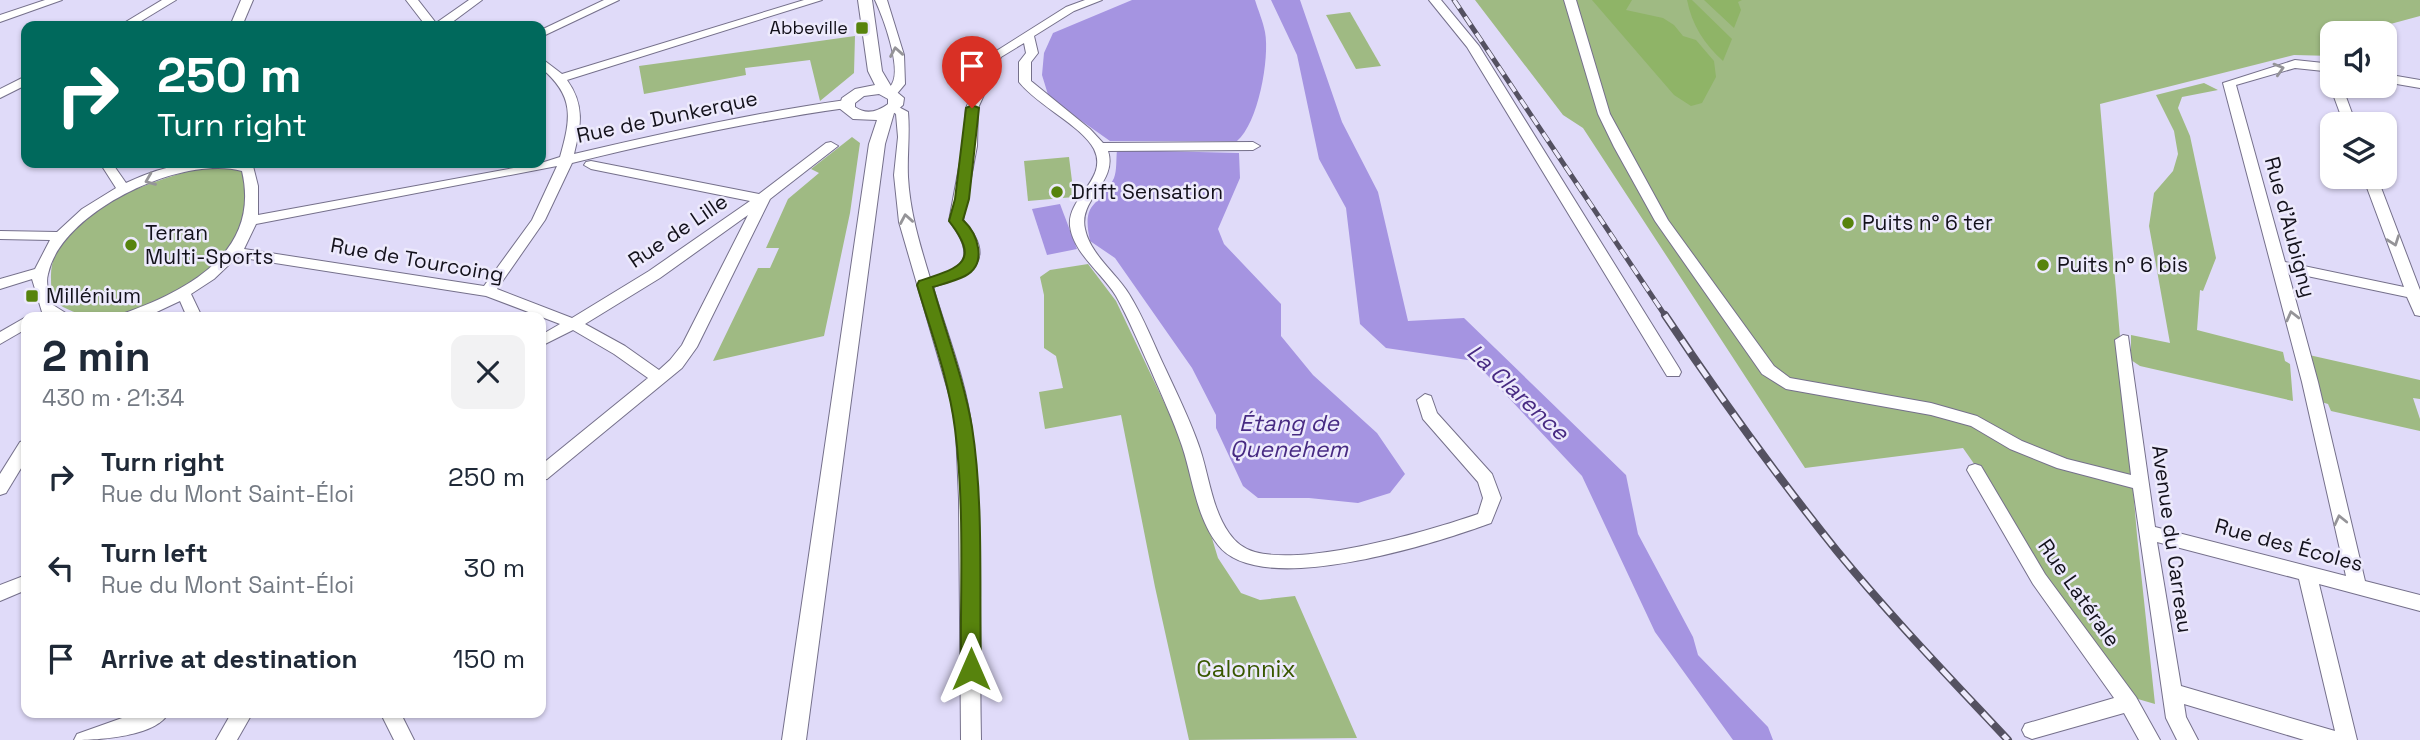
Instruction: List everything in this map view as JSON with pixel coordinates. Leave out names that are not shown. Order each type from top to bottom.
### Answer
[{"type":"main road","points":[[794,740],[877,144],[889,101],[875,71],[865,0]]},
{"type":"main road","points":[[875,71],[860,92],[850,97],[846,104],[849,112],[861,116],[870,126],[877,144]]},
{"type":"main road","points":[[860,92],[889,101]]},
{"type":"main road","points":[[861,116],[889,101]]},
{"type":"street","points":[[11,0],[14,14]]},
{"type":"street","points":[[0,19],[56,0]]},
{"type":"street","points":[[134,21],[170,0]]},
{"type":"street","points":[[238,21],[247,0]]},
{"type":"street","points":[[412,0],[428,21]]},
{"type":"street","points":[[447,21],[475,0]]},
{"type":"street","points":[[546,32],[613,0]]},
{"type":"street","points":[[561,78],[816,0]]},
{"type":"street","points":[[881,0],[891,30],[900,74],[898,86],[889,101],[901,113],[904,137],[901,176],[905,210],[964,430],[970,581],[971,740]]},
{"type":"street","points":[[922,277],[962,272],[971,260],[971,249],[965,230],[956,221],[956,213],[962,199],[972,108],[996,55],[1070,9],[1096,0]]},
{"type":"street","points":[[1435,0],[1452,16],[1502,93],[1522,130],[1673,372]]},
{"type":"street","points":[[1570,0],[1604,114],[1621,148],[1662,221],[1768,370],[1786,383],[1931,409],[1977,422],[2016,445],[2063,464],[2141,484]]},
{"type":"street","points":[[1028,34],[1032,53],[1025,62],[1025,82],[1040,99],[1067,118],[1099,148],[1103,158],[1101,176],[1080,210],[1077,224],[1083,241],[1132,310],[1191,445],[1216,527],[1234,551],[1261,560],[1307,560],[1382,550],[1456,530],[1485,518],[1492,498],[1486,479],[1429,415],[1425,400]]},
{"type":"street","name":"Rue d'Aubigny","points":[[2320,69],[2295,64],[2229,83],[2310,382],[2357,586]]},
{"type":"street","points":[[488,291],[544,215],[566,160],[576,119],[573,100],[561,78],[546,66]]},
{"type":"street","points":[[2397,80],[2420,84]]},
{"type":"street","points":[[0,94],[21,82]]},
{"type":"street","name":"Rue de Dunkerque","points":[[546,164],[664,136],[846,104]]},
{"type":"street","name":"Rue de Lille","points":[[546,338],[674,263],[831,146]]},
{"type":"street","points":[[1099,148],[1253,146]]},
{"type":"street","points":[[546,157],[566,160]]},
{"type":"street","points":[[546,470],[676,364],[689,347],[763,198],[591,165]]},
{"type":"street","points":[[109,168],[124,191]]},
{"type":"street","points":[[41,312],[40,272],[60,236],[88,210],[178,168]]},
{"type":"street","points":[[144,312],[183,293],[233,252],[245,237],[250,221],[252,168]]},
{"type":"street","name":"Rue de Dunkerque","points":[[250,221],[525,168]]},
{"type":"street","points":[[2375,189],[2417,294],[2420,311]]},
{"type":"street","points":[[0,235],[60,236]]},
{"type":"street","name":"Rue de Tourcoing","points":[[233,252],[488,291],[524,301],[574,324],[619,350],[659,378]]},
{"type":"street","points":[[2280,266],[2417,294]]},
{"type":"street","points":[[0,284],[40,272]]},
{"type":"street","points":[[183,293],[192,312]]},
{"type":"street","points":[[0,340],[21,325]]},
{"type":"street","name":"Avenue du Carreau","points":[[2123,340],[2147,532],[2176,718],[2188,740]]},
{"type":"street","points":[[0,488],[21,454]]},
{"type":"street","name":"Rue Latérale","points":[[1975,470],[2039,579],[2129,703],[2150,740]]},
{"type":"street","name":"Rue des Écoles","points":[[2147,532],[2420,603]]},
{"type":"street","points":[[2307,573],[2347,740]]},
{"type":"street","points":[[0,593],[21,584]]},
{"type":"street","points":[[2172,692],[2334,740]]},
{"type":"street","points":[[2032,730],[2129,703]]},
{"type":"street","points":[[84,740],[147,718]]},
{"type":"street","points":[[226,740],[239,718]]},
{"type":"street","points":[[393,718],[404,740]]},
{"type":"green space","points":[[1475,0],[2420,0],[2420,16],[2397,22],[2320,21],[2320,56],[2294,55],[2100,104],[2137,535],[2155,704],[2124,695],[2034,582],[1977,468],[1963,448],[1805,468],[1583,128],[1563,115]]},
{"type":"green space","points":[[1592,0],[1632,0],[1626,10],[1663,18],[1674,25],[1683,36],[1696,40],[1714,61],[1716,77],[1702,103],[1691,106],[1674,95]]},
{"type":"green space","points":[[1687,0],[1692,0],[1732,39],[1723,61],[1700,34]]},
{"type":"green space","points":[[1704,0],[1742,0],[1738,2],[1741,10],[1734,28]]},
{"type":"green space","points":[[1350,12],[1381,66],[1356,69],[1326,15]]},
{"type":"green space","points":[[855,36],[854,73],[820,101],[810,60],[745,68],[746,75],[644,94],[639,66]]},
{"type":"green space","points":[[2204,83],[2218,90],[2182,97],[2178,108],[2190,136],[2216,258],[2203,291],[2200,290],[2197,330],[2283,352],[2285,361],[2290,364],[2293,401],[2140,366],[2131,360],[2131,335],[2170,343],[2149,226],[2154,193],[2173,171],[2178,154],[2174,131],[2156,95]]},
{"type":"green space","points":[[852,137],[860,143],[850,213],[824,336],[713,361],[758,268],[770,268],[779,248],[766,248],[788,199],[819,173],[811,169]]},
{"type":"green space","points":[[1069,157],[1074,197],[1028,201],[1024,161]]},
{"type":"green space","points":[[201,168],[245,171],[246,215],[234,243],[221,258],[168,297],[133,312],[75,312],[56,302],[51,279],[55,255],[67,234],[109,202],[162,180]]},
{"type":"green space","name":"Calonnix","points":[[1088,264],[1116,301],[1182,440],[1218,558],[1241,593],[1260,600],[1295,596],[1357,738],[1189,740],[1121,415],[1045,429],[1039,392],[1063,388],[1056,356],[1044,348],[1044,295],[1040,277],[1050,270]]},
{"type":"green space","points":[[2309,355],[2420,380],[2420,399],[2413,398],[2420,419],[2420,431],[2331,411],[2328,404],[2318,401]]},
{"type":"water","points":[[1132,0],[1255,0],[1265,32],[1266,58],[1256,106],[1244,133],[1237,141],[1110,141],[1049,98],[1042,75],[1044,53],[1053,33]]},
{"type":"water","name":"La Clarence","points":[[1271,0],[1300,0],[1342,122],[1378,192],[1408,321],[1464,318],[1626,475],[1638,534],[1693,637],[1698,655],[1768,727],[1773,740],[1733,740],[1655,632],[1582,476],[1474,361],[1386,348],[1360,324],[1346,208],[1319,159],[1297,55]]},
{"type":"water","name":"Étang de Quenehem","points":[[1117,150],[1239,153],[1240,178],[1218,229],[1224,244],[1281,304],[1281,336],[1313,375],[1377,433],[1405,474],[1390,493],[1358,503],[1309,498],[1258,498],[1243,486],[1216,428],[1216,415],[1192,368],[1115,258],[1090,241],[1090,211],[1114,178]]},
{"type":"water","points":[[1060,204],[1077,249],[1047,255],[1032,209]]},
{"type":"railway","points":[[1454,0],[1666,317]]},
{"type":"railway","points":[[1665,315],[1748,435],[1857,576],[2008,740]]},
{"type":"place","name":"Abbeville","points":[[862,28]]},
{"type":"place","name":"Drift Sensation","points":[[1057,192]]},
{"type":"place","name":"Puits n° 6 ter","points":[[1848,223]]},
{"type":"place","name":"Terran Multi-Sports","points":[[131,245]]},
{"type":"place","name":"Puits n° 6 bis","points":[[2043,265]]},
{"type":"place","name":"Millénium","points":[[32,296]]},
{"type":"route","points":[[971,669],[964,430],[925,285],[962,272],[971,260],[972,244],[965,230],[956,221],[956,213],[962,199],[970,146],[972,108]]}]
